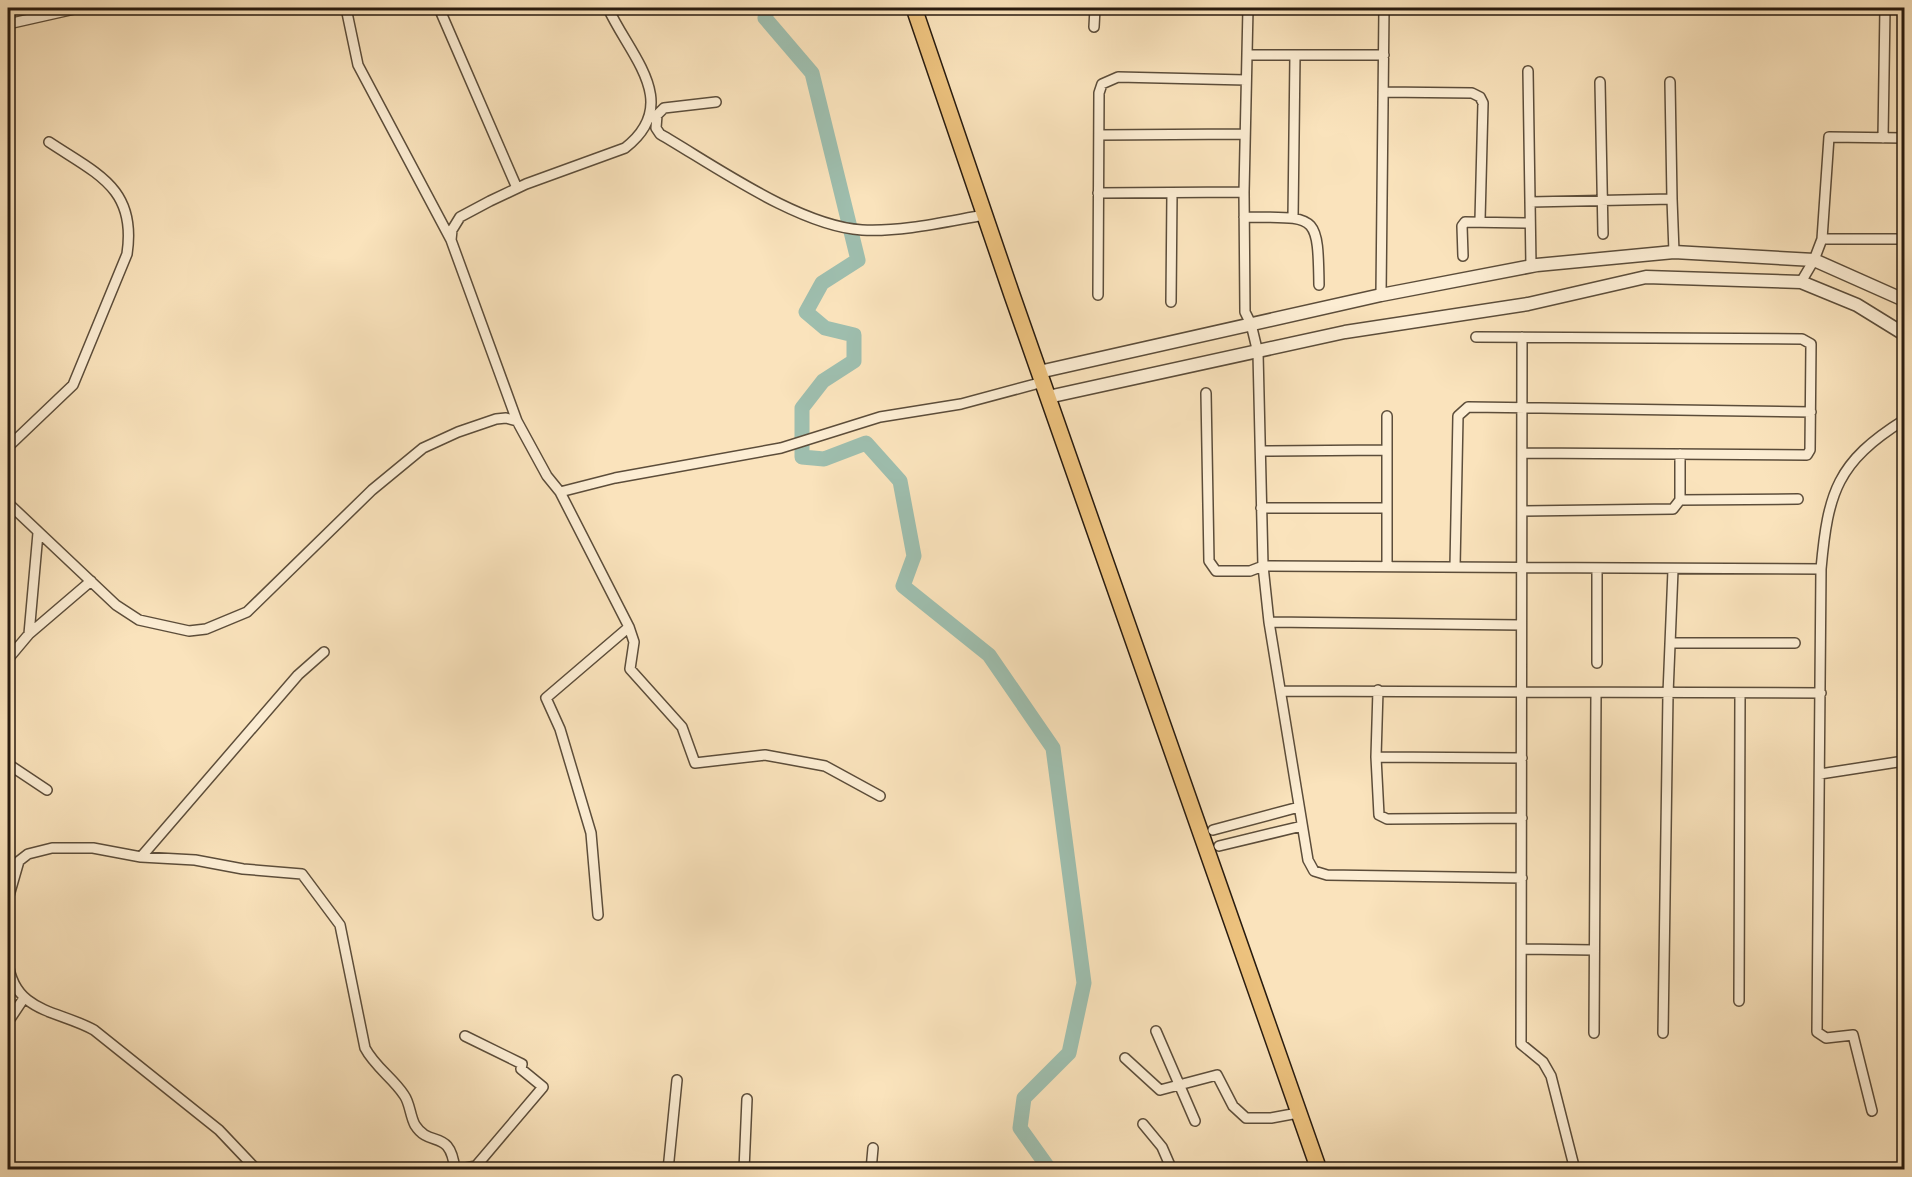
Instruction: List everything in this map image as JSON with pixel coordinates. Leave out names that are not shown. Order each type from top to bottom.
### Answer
[{"type":"main road","points":[[915,8],[984,215],[1319,1170]]},
{"type":"street","points":[[8,24],[79,8]]},
{"type":"street","points":[[346,8],[358,65],[451,240],[517,421],[547,476],[560,492],[629,627],[634,642],[630,669],[682,727],[695,763],[765,755],[795,760],[825,766],[880,796]]},
{"type":"street","points":[[439,8],[517,188]]},
{"type":"street","points":[[451,240],[452,230],[460,217],[517,188],[626,148],[636,140],[651,112],[653,94],[608,8]]},
{"type":"street","points":[[1094,27],[1095,8]]},
{"type":"street","points":[[1248,8],[1244,192],[1245,312],[1251,324],[1258,353],[1263,566],[1269,622],[1308,860],[1314,870],[1327,875],[1522,878]]},
{"type":"street","points":[[1381,295],[1384,8]]},
{"type":"street","points":[[1883,138],[1885,8]]},
{"type":"street","points":[[1247,55],[1384,55]]},
{"type":"street","points":[[1293,218],[1295,55]]},
{"type":"street","points":[[1528,71],[1531,266]]},
{"type":"street","points":[[1098,295],[1099,93],[1102,84],[1118,77],[1246,80]]},
{"type":"street","points":[[1600,82],[1603,234]]},
{"type":"street","points":[[1670,82],[1674,252]]},
{"type":"street","points":[[1383,92],[1472,93],[1480,97],[1483,103],[1480,220]]},
{"type":"street","points":[[716,102],[664,108],[657,115],[656,128],[660,134],[778,202],[834,225],[860,230],[905,228],[984,215]]},
{"type":"street","points":[[1099,135],[1245,134]]},
{"type":"street","points":[[1801,282],[1814,260],[1822,239],[1828,137],[1905,138]]},
{"type":"street","points":[[8,447],[73,385],[127,254],[129,219],[122,199],[111,183],[49,142]]},
{"type":"street","points":[[1098,193],[1244,192]]},
{"type":"street","points":[[1171,302],[1172,193]]},
{"type":"street","points":[[1530,202],[1672,199]]},
{"type":"street","points":[[1244,217],[1293,218],[1306,221],[1316,233],[1319,285]]},
{"type":"street","points":[[1462,256],[1462,225],[1465,222],[1480,220],[1530,223]]},
{"type":"street","points":[[1822,239],[1905,239]]},
{"type":"street","points":[[560,492],[615,478],[781,448],[880,417],[961,404],[1041,377],[1251,324],[1381,295],[1531,266],[1674,252],[1814,260],[1905,300]]},
{"type":"street","points":[[1048,397],[1258,353],[1345,332],[1528,304],[1646,277],[1801,282],[1857,304],[1905,334]]},
{"type":"street","points":[[1476,337],[1802,339],[1808,341],[1812,348],[1810,450],[1804,456],[1524,453]]},
{"type":"street","points":[[1522,337],[1524,453],[1520,693],[1522,758],[1521,1044],[1543,1062],[1551,1076],[1575,1170]]},
{"type":"street","points":[[1206,393],[1209,561],[1216,571],[1250,571],[1263,566],[1672,570],[1821,569]]},
{"type":"street","points":[[1455,567],[1458,416],[1468,407],[1811,412]]},
{"type":"street","points":[[1387,566],[1388,416]]},
{"type":"street","points":[[8,503],[116,605],[139,620],[164,628],[189,631],[228,622],[247,612],[372,490],[423,448],[488,421],[506,418],[517,421]]},
{"type":"street","points":[[1872,1111],[1853,1035],[1826,1038],[1817,1032],[1821,569],[1826,519],[1843,475],[1854,458],[1875,438],[1905,420]]},
{"type":"street","points":[[1260,451],[1387,450]]},
{"type":"street","points":[[1523,511],[1673,510],[1680,500],[1680,454]]},
{"type":"street","points":[[1680,500],[1798,499]]},
{"type":"street","points":[[1261,508],[1387,508]]},
{"type":"street","points":[[29,634],[38,533]]},
{"type":"street","points":[[1597,569],[1597,663]]},
{"type":"street","points":[[1663,1033],[1672,570]]},
{"type":"street","points":[[8,659],[29,634],[91,581]]},
{"type":"street","points":[[1269,622],[1521,625]]},
{"type":"street","points":[[598,915],[591,833],[560,729],[546,698],[629,627]]},
{"type":"street","points":[[1670,643],[1795,643]]},
{"type":"street","points":[[141,857],[298,675],[324,652]]},
{"type":"street","points":[[1378,690],[1377,811],[1383,818],[1522,818]]},
{"type":"street","points":[[1281,691],[1821,693]]},
{"type":"street","points":[[1594,1033],[1596,693]]},
{"type":"street","points":[[1739,1001],[1740,694]]},
{"type":"street","points":[[1376,757],[1522,758]]},
{"type":"street","points":[[1820,774],[1905,761]]},
{"type":"street","points":[[8,764],[47,790]]},
{"type":"street","points":[[1213,830],[1299,807]]},
{"type":"street","points":[[1219,846],[1302,826]]},
{"type":"street","points":[[8,899],[19,861],[36,851],[74,847],[141,857],[195,860],[243,869],[302,874],[340,925],[365,1048],[370,1057],[405,1096],[416,1126],[445,1142],[454,1155],[455,1170],[476,1166],[489,1170]]},
{"type":"street","points":[[1522,949],[1593,950]]},
{"type":"street","points":[[8,962],[12,982],[35,1008],[80,1022],[94,1030],[219,1130],[257,1170]]},
{"type":"street","points":[[8,1022],[24,998]]},
{"type":"street","points":[[1156,1031],[1195,1121]]},
{"type":"street","points":[[465,1036],[522,1064],[521,1069],[543,1087],[476,1166]]},
{"type":"street","points":[[1125,1058],[1160,1090],[1217,1075],[1233,1106],[1246,1118],[1271,1118],[1298,1113]]},
{"type":"street","points":[[668,1170],[677,1080]]},
{"type":"street","points":[[744,1170],[747,1099]]},
{"type":"street","points":[[1143,1124],[1162,1147],[1172,1170]]},
{"type":"street","points":[[871,1170],[873,1148]]},
{"type":"waterway","points":[[768,8],[765,18],[812,73],[858,260],[822,283],[806,312],[825,328],[854,335],[854,361],[823,381],[802,408],[802,457],[824,459],[866,443],[900,481],[914,556],[903,586],[989,655],[1053,748],[1084,983],[1069,1053],[1024,1098],[1020,1128],[1050,1170]]}]
